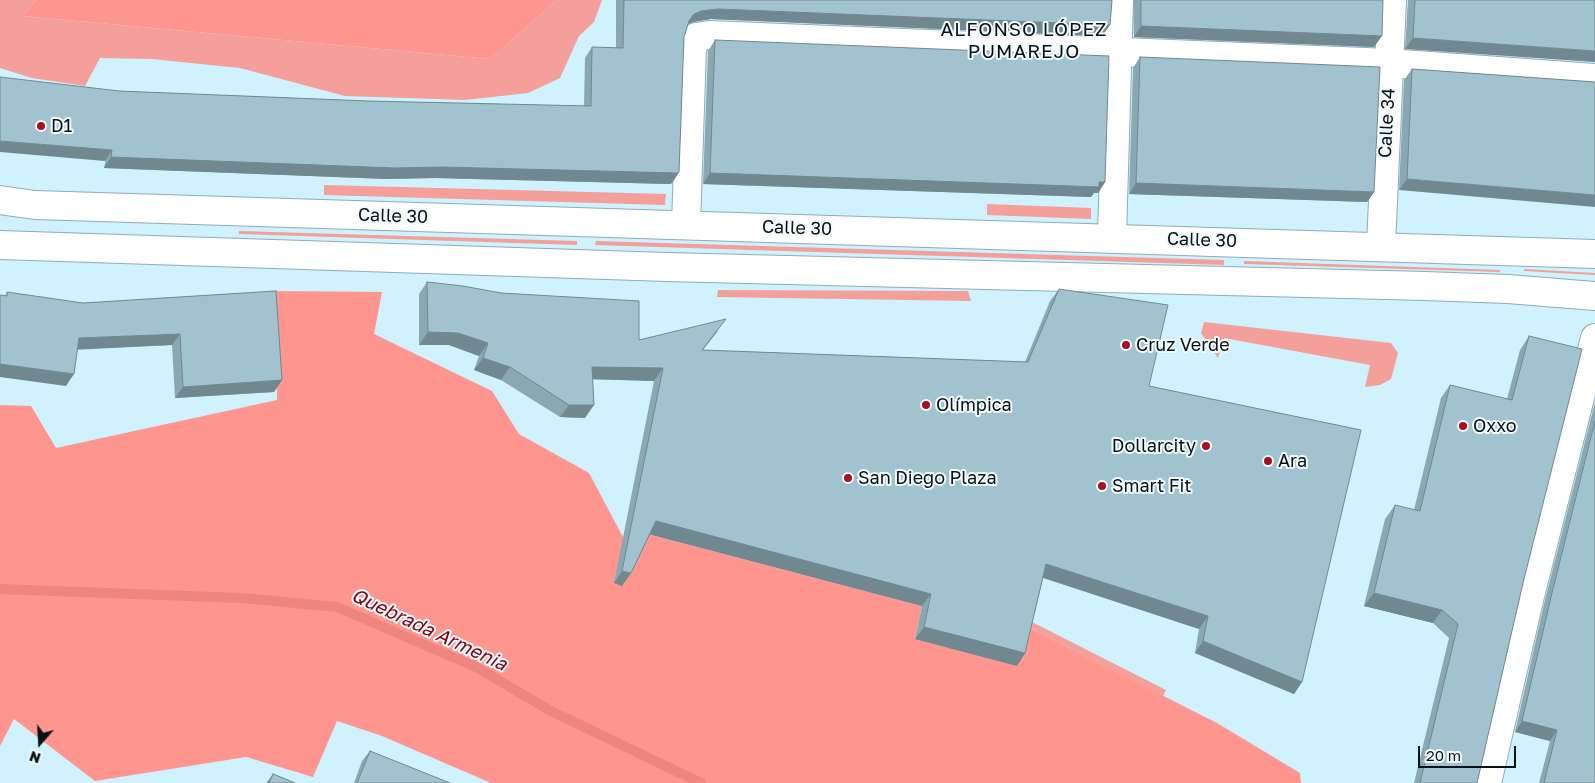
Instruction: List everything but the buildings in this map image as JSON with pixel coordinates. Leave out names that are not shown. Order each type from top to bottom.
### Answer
[{"type":"main road","points":[[1112,237],[1119,0]]},
{"type":"main road","name":"Calle 34","points":[[1381,246],[1392,0]]},
{"type":"main road","points":[[686,224],[692,49],[696,37],[710,35],[1389,63],[1595,78]]},
{"type":"main road","name":"Calle 30","points":[[0,200],[35,205],[1112,237],[1595,254]]},
{"type":"main road","points":[[0,245],[649,267],[1416,286],[1508,289],[1595,296]]},
{"type":"main road","points":[[1487,783],[1529,600],[1595,338]]},
{"type":"shaded area","points":[[0,0],[36,0],[23,16],[490,59],[557,0],[602,0],[594,22],[579,36],[560,78],[528,93],[465,100],[345,96],[240,68],[152,59],[100,58],[85,86],[32,78],[0,68]]},
{"type":"shaded area","points":[[36,0],[557,0],[490,59],[23,16]]},
{"type":"shaded area","points":[[324,185],[666,194],[665,205],[324,195]]},
{"type":"shaded area","points":[[987,204],[1091,208],[1091,219],[987,215]]},
{"type":"shaded area","points":[[239,231],[577,241],[577,245],[239,234]]},
{"type":"shaded area","points":[[596,241],[1224,260],[1224,265],[595,245]]},
{"type":"shaded area","points":[[1244,261],[1500,270],[1500,272],[1244,264]]},
{"type":"shaded area","points":[[1524,269],[1595,273],[1595,275],[1524,271]]},
{"type":"shaded area","points":[[718,290],[968,291],[971,301],[717,297]]},
{"type":"shaded area","points":[[276,291],[382,292],[374,334],[492,391],[519,434],[589,473],[623,537],[648,534],[922,606],[915,639],[1027,627],[1217,723],[1300,773],[1301,783],[491,783],[382,736],[337,721],[313,777],[246,757],[95,781],[14,719],[0,746],[0,405],[31,406],[56,448],[277,400]]},
{"type":"shaded area","points":[[1204,322],[1391,343],[1398,353],[1391,379],[1380,385],[1365,387],[1370,365],[1224,338],[1218,358],[1201,333]]},
{"type":"shaded area","points":[[1028,620],[1166,690],[1163,696],[1027,627]]},
{"type":"waterway","name":"Quebrada Armenia","points":[[0,589],[242,598],[337,607],[478,668],[549,710],[701,783]]},
{"type":"place","name":"D1","points":[[41,126]]},
{"type":"place","name":"Cruz Verde","points":[[1126,345]]},
{"type":"place","name":"Olímpica","points":[[926,405]]},
{"type":"place","name":"Oxxo","points":[[1463,426]]},
{"type":"place","name":"Dollarcity","points":[[1206,446]]},
{"type":"place","name":"Ara","points":[[1268,461]]},
{"type":"place","name":"San Diego Plaza","points":[[848,478]]},
{"type":"place","name":"Smart Fit","points":[[1102,486]]},
{"type":"district","name":"ALFONSO LÓPEZ PUMAREJO","points":[[1024,41]]}]
